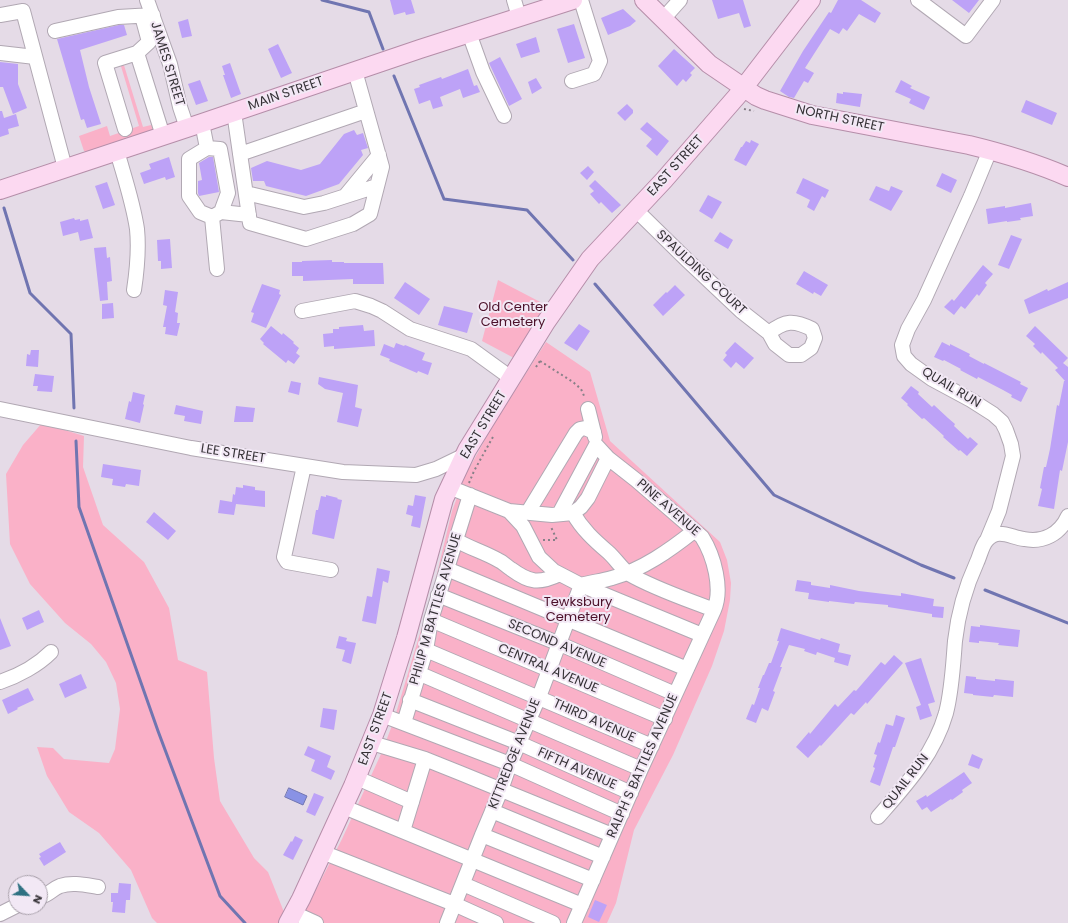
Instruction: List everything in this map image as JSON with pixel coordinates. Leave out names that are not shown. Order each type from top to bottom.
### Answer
[{"type":"main road","name":"MAIN STREET","points":[[0,190],[469,33],[573,0]]},
{"type":"main road","name":"NORTH STREET","points":[[644,0],[709,64],[744,88],[765,100],[812,115],[990,150],[1017,158],[1068,177]]},
{"type":"main road","name":"EAST STREET","points":[[291,918],[344,807],[372,743],[406,638],[444,500],[461,492],[465,455],[546,322],[578,276],[604,244],[664,180],[744,88],[799,7],[811,0]]},
{"type":"street","name":"JAMES STREET","points":[[147,0],[147,16],[154,36],[170,64],[180,107],[213,148],[228,193],[217,214]]},
{"type":"street","points":[[514,0],[519,17]]},
{"type":"street","points":[[572,80],[594,74],[600,61],[581,0]]},
{"type":"street","points":[[663,19],[680,0]]},
{"type":"street","points":[[918,0],[966,36],[993,0]]},
{"type":"street","points":[[0,15],[23,12],[65,168]]},
{"type":"street","points":[[56,31],[118,17],[147,16]]},
{"type":"street","points":[[469,33],[483,72],[504,116]]},
{"type":"street","points":[[125,129],[105,63],[138,54],[154,36]]},
{"type":"street","points":[[0,53],[35,57]]},
{"type":"street","points":[[138,54],[163,136]]},
{"type":"street","points":[[234,112],[250,224],[306,238],[353,224],[370,214],[382,167],[355,71]]},
{"type":"street","points":[[249,214],[217,214],[200,212],[189,196],[189,159],[213,148],[240,151],[366,111]]},
{"type":"street","name":"QUAIL RUN","points":[[878,817],[920,766],[940,730],[946,712],[950,692],[955,640],[962,607],[974,569],[999,511],[1013,456],[1011,444],[1002,422],[993,414],[932,379],[911,364],[904,356],[902,345],[908,329],[924,300],[971,196],[990,150]]},
{"type":"street","points":[[117,151],[133,208],[137,229],[137,272],[134,290]]},
{"type":"street","points":[[346,195],[379,155]]},
{"type":"street","points":[[246,193],[304,207],[324,203],[377,186]]},
{"type":"street","name":"SPAULDING COURT","points":[[636,210],[741,311],[769,333]]},
{"type":"street","points":[[217,214],[217,269]]},
{"type":"street","points":[[302,311],[355,301],[371,306],[382,311],[410,329],[471,349],[511,378]]},
{"type":"street","name":"LEE STREET","points":[[0,409],[191,448],[343,472],[416,475],[436,469],[465,455]]},
{"type":"street","points":[[553,515],[595,439],[588,409]]},
{"type":"street","points":[[528,512],[576,433],[580,429],[585,428],[595,439]]},
{"type":"street","name":"PINE AVENUE","points":[[595,439],[608,458],[702,537],[706,544],[715,572],[719,593],[714,610]]},
{"type":"street","points":[[461,492],[509,510],[553,515],[573,513],[581,507],[588,498],[608,458]]},
{"type":"street","points":[[304,466],[284,557],[287,562],[331,570]]},
{"type":"street","name":"PHILIP M BATTLES AVENUE","points":[[404,723],[426,650],[431,620],[438,595],[456,540],[461,492]]},
{"type":"street","points":[[509,510],[523,526],[539,557],[554,571],[581,585],[702,635]]},
{"type":"street","points":[[573,513],[579,523],[592,538],[628,573],[661,589],[714,610]]},
{"type":"street","points":[[987,540],[994,535],[1002,533],[1010,534],[1023,540],[1045,539],[1059,530],[1068,516]]},
{"type":"street","points":[[581,585],[611,579],[647,564],[681,542],[694,531]]},
{"type":"street","points":[[456,540],[500,561],[518,575],[529,579],[541,581],[560,574]]},
{"type":"street","points":[[447,569],[687,669]]},
{"type":"street","name":"KITTREDGE AVENUE","points":[[447,923],[501,790],[510,764],[539,697],[581,585]]},
{"type":"street","name":"SECOND AVENUE","points":[[438,595],[560,644],[675,694]]},
{"type":"street","name":"RALPH S BATTLES AVENUE","points":[[574,923],[641,769],[714,610]]},
{"type":"street","name":"CENTRAL AVENUE","points":[[431,620],[665,719]]},
{"type":"street","name":"THIRD AVENUE","points":[[426,650],[652,746]]},
{"type":"street","points":[[0,682],[29,668],[51,652]]},
{"type":"street","points":[[418,673],[641,769]]},
{"type":"street","name":"FIFTH AVENUE","points":[[410,700],[519,743],[631,793]]},
{"type":"street","points":[[382,715],[510,764],[622,814]]},
{"type":"street","points":[[372,743],[425,759],[612,836]]},
{"type":"street","points":[[403,831],[425,759]]},
{"type":"street","points":[[357,778],[412,802]]},
{"type":"street","points":[[344,807],[582,905]]},
{"type":"street","points":[[492,811],[603,858]]},
{"type":"street","points":[[482,835],[593,880]]},
{"type":"street","points":[[322,852],[454,904],[496,923]]},
{"type":"street","points":[[48,894],[59,886],[73,884],[98,887]]},
{"type":"street","points":[[463,884],[553,923]]},
{"type":"street","points":[[291,918],[316,923]]},
{"type":"path","points":[[743,109],[757,112]]},
{"type":"path","points":[[536,358],[573,382],[581,389],[588,409]]},
{"type":"path","points":[[534,370],[540,361]]},
{"type":"path","points":[[461,492],[498,429]]},
{"type":"path","points":[[529,538],[557,540],[553,515]]},
{"type":"green space","points":[[123,62],[143,127],[151,125],[154,129],[88,152],[84,151],[79,136],[107,126],[110,136],[139,126],[120,63]]},
{"type":"green space","name":"Old Center Cemetery","points":[[498,280],[546,305],[514,358],[482,341]]},
{"type":"green space","name":"Tewksbury Cemetery","points":[[546,342],[590,372],[610,441],[720,542],[727,560],[731,583],[730,600],[724,631],[712,666],[673,755],[634,830],[616,903],[607,923],[299,923],[342,839],[381,754],[393,723],[433,590],[452,511],[465,476],[493,425]]},
{"type":"green space","points":[[42,423],[84,436],[83,467],[103,525],[144,562],[169,608],[178,660],[207,672],[214,758],[220,801],[254,858],[268,872],[284,912],[278,923],[157,923],[152,918],[131,870],[99,833],[69,812],[47,776],[37,747],[53,748],[64,759],[109,763],[115,749],[120,709],[116,683],[106,662],[91,644],[65,623],[30,584],[10,544],[6,474],[23,445]]},
{"type":"water","points":[[289,788],[307,796],[303,805],[285,797]]},
{"type":"building","points":[[390,0],[411,0],[415,13],[406,15],[405,12],[394,15]]},
{"type":"building","points":[[712,0],[743,0],[751,26],[744,28],[739,13],[718,19]]},
{"type":"building","points":[[838,0],[861,0],[881,13],[875,23],[859,14],[847,31],[843,28],[839,34],[830,29],[805,68],[814,73],[808,83],[804,81],[794,98],[789,97],[780,91],[803,51],[829,12],[831,13]]},
{"type":"building","points":[[952,0],[979,0],[969,13]]},
{"type":"building","points":[[623,9],[636,21],[630,26],[608,35],[601,18]]},
{"type":"building","points":[[188,19],[192,36],[182,38],[178,22]]},
{"type":"building","points":[[574,24],[585,58],[568,63],[557,29]]},
{"type":"building","points":[[124,25],[127,35],[80,50],[89,87],[101,124],[87,128],[84,119],[81,120],[57,39]]},
{"type":"building","points":[[536,37],[540,52],[521,58],[516,44]]},
{"type":"building","points":[[278,44],[292,73],[281,78],[268,49]]},
{"type":"building","points":[[674,49],[695,68],[690,73],[692,75],[686,82],[683,79],[677,86],[658,66]]},
{"type":"building","points":[[500,57],[522,99],[509,106],[489,63]]},
{"type":"building","points":[[0,62],[18,64],[18,84],[27,108],[13,114],[3,87],[0,87]]},
{"type":"building","points":[[230,63],[241,94],[231,98],[223,75],[225,75],[222,66]]},
{"type":"building","points":[[468,69],[474,86],[477,85],[480,92],[463,98],[460,89],[440,97],[443,106],[433,109],[430,100],[419,104],[414,89],[420,87],[419,85],[441,77],[442,79]]},
{"type":"building","points":[[536,78],[542,88],[532,94],[528,82]]},
{"type":"building","points":[[200,80],[208,101],[196,105],[188,84]]},
{"type":"building","points":[[901,80],[912,86],[910,88],[930,97],[924,110],[909,103],[911,99],[895,92]]},
{"type":"building","points":[[843,92],[862,94],[860,107],[836,103],[837,93],[843,94]]},
{"type":"building","points":[[1026,100],[1057,113],[1052,125],[1021,112]]},
{"type":"building","points":[[627,104],[633,110],[633,113],[625,121],[617,113]]},
{"type":"building","points":[[0,111],[2,111],[4,118],[16,114],[19,126],[8,129],[9,134],[0,137]]},
{"type":"building","points":[[647,122],[669,141],[657,156],[646,146],[652,139],[640,129]]},
{"type":"building","points":[[354,130],[357,135],[363,133],[368,148],[361,150],[363,155],[339,184],[306,196],[266,186],[264,181],[253,181],[251,168],[267,161],[301,170],[320,164],[344,134]]},
{"type":"building","points":[[751,140],[759,144],[746,166],[734,160],[746,141],[750,143]]},
{"type":"building","points":[[169,157],[175,177],[166,180],[165,177],[144,184],[140,173],[151,169],[149,164]]},
{"type":"building","points":[[209,157],[213,157],[219,192],[199,196],[198,181],[202,180],[199,163]]},
{"type":"building","points":[[588,166],[594,172],[587,180],[580,173]]},
{"type":"building","points":[[942,173],[957,180],[951,193],[936,186]]},
{"type":"building","points":[[803,178],[829,190],[825,198],[822,196],[814,211],[807,207],[810,200],[796,193]]},
{"type":"building","points":[[595,180],[621,205],[612,213],[601,202],[599,204],[590,194],[594,191],[589,186]]},
{"type":"building","points":[[107,182],[115,205],[103,209],[95,186]]},
{"type":"building","points":[[876,186],[889,191],[891,186],[903,191],[891,211],[869,200]]},
{"type":"building","points":[[708,195],[722,202],[712,219],[699,211]]},
{"type":"building","points":[[1031,203],[1033,216],[1020,218],[1021,220],[988,224],[986,209],[1005,206],[1005,208]]},
{"type":"building","points":[[74,218],[75,220],[80,219],[80,221],[88,219],[93,238],[80,241],[78,232],[63,236],[60,222]]},
{"type":"building","points":[[720,232],[733,240],[728,249],[714,241]]},
{"type":"building","points":[[1011,235],[1022,239],[1009,269],[998,265]]},
{"type":"building","points":[[170,239],[172,268],[161,269],[161,261],[158,261],[157,240]]},
{"type":"building","points":[[106,247],[107,258],[110,257],[112,281],[107,282],[108,300],[100,301],[94,248]]},
{"type":"building","points":[[332,260],[332,262],[344,263],[383,263],[384,284],[353,284],[353,279],[303,281],[303,276],[292,276],[292,262]]},
{"type":"building","points":[[983,265],[993,274],[985,283],[987,285],[979,296],[977,294],[965,309],[961,306],[954,315],[944,307],[952,299],[954,301]]},
{"type":"building","points":[[804,271],[828,285],[821,296],[814,292],[813,294],[796,284]]},
{"type":"building","points":[[405,282],[430,299],[419,315],[394,298]]},
{"type":"building","points":[[1068,282],[1068,298],[1029,314],[1024,300],[1047,289],[1048,291]]},
{"type":"building","points":[[262,284],[280,290],[279,294],[281,295],[266,328],[251,322],[254,313],[251,312]]},
{"type":"building","points":[[675,285],[685,295],[663,316],[653,305]]},
{"type":"building","points":[[165,290],[178,292],[175,312],[178,313],[177,323],[180,323],[177,336],[165,334],[166,327],[163,327],[167,306],[163,305]]},
{"type":"building","points":[[113,303],[114,318],[102,319],[102,304]]},
{"type":"building","points":[[444,306],[473,313],[467,333],[438,325]]},
{"type":"building","points":[[579,324],[590,331],[577,351],[564,343]]},
{"type":"building","points":[[363,325],[364,331],[374,330],[375,346],[334,349],[334,346],[324,347],[323,334],[333,333],[333,329],[339,329],[339,327]]},
{"type":"building","points":[[271,326],[282,335],[283,333],[299,348],[296,353],[300,356],[294,364],[288,360],[286,363],[263,344],[264,343],[260,339]]},
{"type":"building","points":[[1035,326],[1068,358],[1063,363],[1068,367],[1068,442],[1062,471],[1060,470],[1054,509],[1038,506],[1042,489],[1040,488],[1044,467],[1046,467],[1050,449],[1057,405],[1059,406],[1065,381],[1055,370],[1058,368],[1042,352],[1041,354],[1033,346],[1035,344],[1026,336]]},
{"type":"building","points":[[735,342],[754,358],[744,369],[736,362],[731,368],[723,360],[727,355],[725,353]]},
{"type":"building","points":[[942,342],[950,346],[950,344],[970,354],[969,356],[1021,382],[1020,384],[1028,388],[1021,402],[1011,397],[1012,395],[978,377],[977,379],[944,360],[943,361],[934,357]]},
{"type":"building","points":[[396,343],[425,353],[422,360],[432,363],[428,375],[418,371],[417,373],[389,361],[390,359],[380,355],[384,344],[394,348]]},
{"type":"building","points":[[31,350],[39,350],[38,367],[26,366],[27,354],[30,355]]},
{"type":"building","points":[[35,374],[54,376],[52,392],[37,391],[38,386],[33,386]]},
{"type":"building","points":[[319,377],[358,385],[355,407],[362,409],[358,427],[337,422],[343,393],[325,389],[318,384]]},
{"type":"building","points":[[291,381],[301,383],[299,395],[288,392]]},
{"type":"building","points":[[911,386],[919,392],[918,394],[932,407],[934,405],[955,424],[954,426],[968,439],[970,437],[978,444],[967,456],[943,437],[944,436],[924,418],[922,419],[901,398]]},
{"type":"building","points":[[133,392],[145,395],[140,423],[125,419],[129,401],[131,402]]},
{"type":"building","points":[[176,405],[203,411],[201,424],[184,421],[185,416],[174,414]]},
{"type":"building","points":[[236,406],[255,408],[253,422],[234,422]]},
{"type":"building","points":[[103,464],[141,470],[139,486],[126,484],[125,487],[112,485],[113,479],[101,477]]},
{"type":"building","points":[[243,485],[255,487],[255,490],[265,491],[265,507],[236,504],[234,515],[218,513],[220,500],[232,502],[236,487],[243,488]]},
{"type":"building","points":[[326,495],[342,500],[334,539],[312,534],[316,510],[318,510],[321,496],[326,497]]},
{"type":"building","points":[[415,495],[426,497],[420,528],[411,526],[413,516],[406,514],[408,505],[413,506]]},
{"type":"building","points":[[154,512],[176,531],[168,540],[146,522]]},
{"type":"building","points":[[377,568],[390,571],[388,583],[383,581],[376,624],[362,621],[367,596],[372,597]]},
{"type":"building","points":[[797,580],[811,582],[811,585],[830,588],[830,585],[859,591],[901,596],[901,593],[934,599],[933,606],[944,607],[943,618],[932,617],[932,614],[888,607],[888,605],[855,602],[854,604],[808,599],[809,593],[795,591]]},
{"type":"building","points":[[39,610],[44,622],[27,630],[22,618]]},
{"type":"building","points":[[0,618],[11,646],[0,650]]},
{"type":"building","points":[[980,625],[1020,630],[1018,647],[998,645],[999,643],[979,641],[979,643],[969,642],[971,626],[980,627]]},
{"type":"building","points":[[781,628],[820,640],[821,638],[840,644],[838,652],[851,655],[848,666],[834,662],[835,658],[817,652],[816,655],[804,651],[805,649],[789,645],[780,667],[782,667],[773,691],[775,692],[768,711],[762,708],[756,723],[746,719],[752,704],[754,705],[763,675],[769,663],[771,663],[779,641],[777,641]]},
{"type":"building","points":[[339,636],[347,638],[346,641],[356,643],[351,664],[342,661],[345,650],[336,648]]},
{"type":"building","points":[[894,655],[903,663],[867,704],[866,702],[854,715],[851,713],[808,758],[796,747],[809,732],[810,734],[835,704],[838,707],[854,690],[856,691],[881,662],[885,665]]},
{"type":"building","points":[[921,658],[935,702],[928,704],[932,716],[920,720],[916,707],[921,705],[905,663]]},
{"type":"building","points":[[81,674],[87,688],[65,698],[59,684]]},
{"type":"building","points":[[966,676],[976,677],[976,679],[995,681],[995,679],[1014,681],[1013,697],[994,695],[993,697],[964,693]]},
{"type":"building","points":[[28,688],[34,700],[8,714],[2,700]]},
{"type":"building","points":[[323,708],[337,710],[334,730],[320,727]]},
{"type":"building","points":[[896,715],[905,718],[895,747],[893,747],[880,786],[870,782],[875,768],[873,767],[877,755],[874,754],[878,742],[880,743],[886,724],[893,726]]},
{"type":"building","points":[[308,746],[331,756],[327,767],[335,771],[331,780],[311,771],[315,760],[304,755]]},
{"type":"building","points":[[972,754],[983,759],[979,769],[968,765]]},
{"type":"building","points":[[964,772],[972,783],[962,790],[963,792],[931,812],[927,807],[922,810],[916,801],[926,795],[927,797]]},
{"type":"building","points":[[314,793],[324,797],[315,816],[306,812]]},
{"type":"building","points":[[295,836],[303,840],[293,860],[283,855]]},
{"type":"building","points":[[60,842],[66,852],[44,866],[39,858],[41,857],[39,854]]},
{"type":"building","points":[[119,883],[131,884],[130,900],[126,900],[125,913],[112,912],[113,902],[111,902],[111,893],[118,893]]},
{"type":"building","points":[[595,900],[607,905],[599,922],[588,917]]},
{"type":"waterway","points":[[322,0],[369,12],[383,49]]},
{"type":"waterway","points":[[394,76],[444,199],[527,210],[573,260]]},
{"type":"waterway","points":[[4,208],[30,293],[71,334],[74,408]]},
{"type":"waterway","points":[[595,284],[774,495],[921,565],[954,578]]},
{"type":"waterway","points":[[76,441],[79,507],[158,731],[220,896],[245,923]]},
{"type":"waterway","points":[[985,590],[1068,623]]}]
